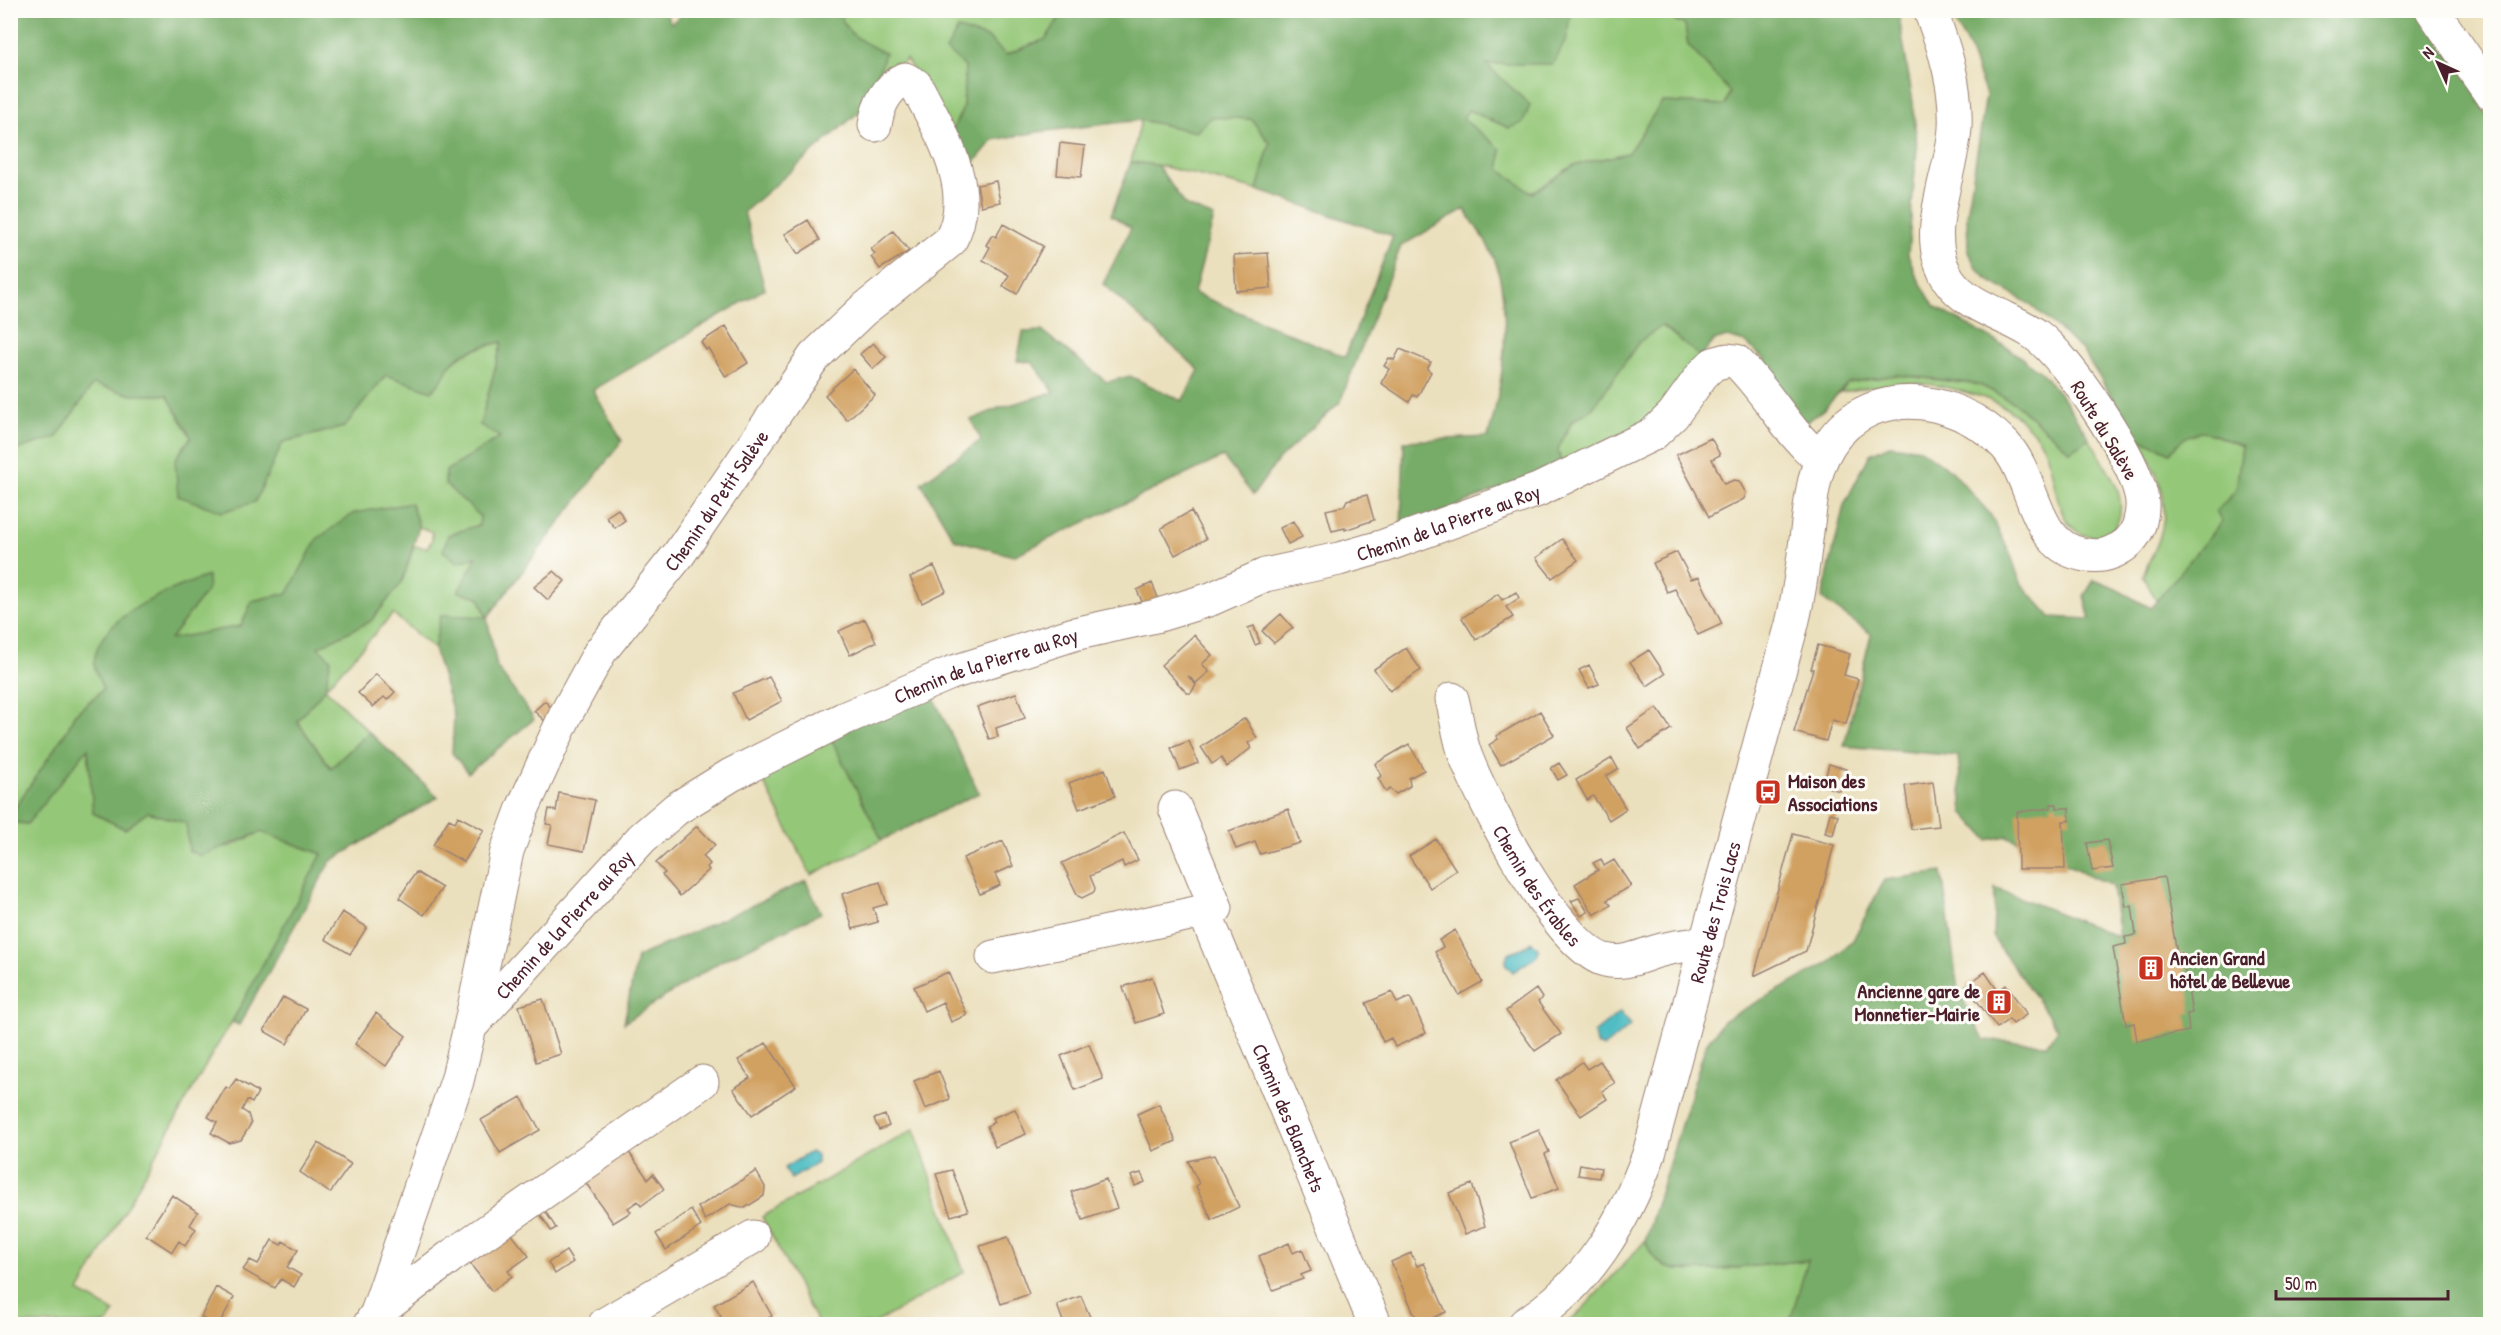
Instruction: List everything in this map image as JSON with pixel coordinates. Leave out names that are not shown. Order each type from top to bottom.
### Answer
[{"type":"street","name":"Route du Salève","points":[[1821,460],[1835,436],[1845,425],[1876,406],[1901,402],[1941,408],[1981,427],[2005,445],[2021,468],[2050,537],[2066,551],[2092,556],[2112,552],[2128,543],[2136,533],[2140,521],[2142,498],[2126,456],[2061,360],[2035,335],[1965,295],[1952,284],[1944,272],[1939,258],[1937,220],[1952,153],[1955,102],[1945,52],[1930,10]]},
{"type":"street","points":[[2432,10],[2490,93]]},
{"type":"street","name":"Chemin du Petit Salève","points":[[470,1027],[507,851],[523,808],[566,714],[600,652],[679,554],[814,357],[862,311],[950,241],[957,228],[959,208],[953,162],[916,85],[905,79],[890,89],[881,103],[876,125]]},
{"type":"street","name":"Chemin de la Pierre au Roy","points":[[373,1319],[450,1102],[470,1027],[642,838],[676,809],[730,775],[843,719],[951,674],[1074,634],[1156,616],[1211,599],[1265,575],[1339,560],[1384,546],[1538,490],[1653,434],[1673,415],[1702,375],[1720,361],[1736,361],[1752,377],[1783,422],[1821,460]]},
{"type":"street","name":"Route des Trois Lacs","points":[[1525,1324],[1540,1315],[1588,1268],[1609,1240],[1633,1199],[1652,1143],[1792,624],[1800,588],[1814,483],[1821,460]]},
{"type":"street","name":"Chemin des Érables","points":[[1452,699],[1465,756],[1499,825],[1543,900],[1579,946],[1592,955],[1616,962],[1630,961],[1665,949],[1707,943]]},
{"type":"street","points":[[993,957],[1216,908],[1175,808]]},
{"type":"street","name":"Chemin des Blanchets","points":[[1204,911],[1375,1324]]},
{"type":"street","points":[[373,1319],[450,1257],[702,1082]]},
{"type":"street","points":[[605,1324],[753,1237]]},
{"type":"green space","points":[[664,10],[671,23],[688,11],[841,10],[845,26],[850,32],[885,53],[874,89],[860,111],[744,212],[765,289],[593,390],[622,441],[487,618],[497,667],[534,719],[468,773],[452,753],[454,716],[434,649],[441,615],[487,617],[479,597],[458,592],[477,557],[457,562],[443,551],[448,535],[479,525],[480,516],[445,484],[446,471],[500,437],[480,425],[502,342],[480,347],[452,362],[440,383],[432,391],[386,375],[344,427],[283,442],[255,502],[222,512],[178,496],[175,460],[191,437],[167,395],[133,395],[93,384],[57,437],[16,450],[11,449],[10,11]]},
{"type":"green space","points":[[841,10],[1064,11],[1046,39],[1005,55],[988,38],[965,67],[963,108],[951,133],[906,59],[895,74],[874,89],[885,53],[850,32],[842,18]]},
{"type":"green space","points":[[1064,10],[1570,11],[1567,37],[1553,64],[1486,64],[1530,105],[1523,123],[1509,128],[1468,110],[1463,119],[1501,149],[1500,170],[1532,193],[1574,165],[1628,153],[1662,102],[1725,105],[1730,92],[1688,45],[1685,25],[1654,11],[1898,11],[1913,102],[1917,147],[1908,254],[1916,275],[1934,306],[2008,348],[2042,373],[2063,398],[2089,438],[2070,451],[2015,403],[1980,385],[1896,375],[1848,383],[1824,409],[1807,422],[1785,411],[1765,360],[1745,342],[1727,337],[1714,341],[1701,357],[1662,326],[1639,342],[1593,408],[1572,421],[1558,449],[1561,463],[1401,529],[1404,441],[1488,437],[1498,396],[1505,333],[1502,291],[1496,262],[1465,209],[1401,246],[1340,402],[1279,459],[1253,495],[1223,457],[1013,556],[954,539],[921,483],[981,440],[971,420],[999,408],[1054,392],[1032,362],[1017,361],[1023,332],[1042,331],[1107,382],[1130,376],[1182,401],[1199,370],[1103,284],[1131,228],[1111,215],[1131,162],[1157,165],[1186,206],[1214,217],[1194,293],[1345,357],[1393,236],[1257,190],[1270,143],[1251,119],[1211,117],[1196,132],[1141,120],[1038,132],[993,140],[969,169],[951,133],[963,108],[965,67],[946,50],[958,29],[988,38],[1006,55],[1046,39]]},
{"type":"green space","points":[[1570,11],[1654,11],[1685,25],[1688,45],[1730,92],[1725,105],[1662,102],[1628,153],[1574,165],[1532,193],[1500,170],[1463,119],[1468,110],[1509,128],[1530,105],[1485,64],[1567,37]]},
{"type":"green space","points":[[1948,11],[2420,11],[2468,80],[2490,121],[2490,1324],[1789,1324],[1808,1260],[1711,1270],[1675,1269],[1657,1261],[1645,1241],[1706,1044],[1724,1020],[1830,962],[1853,940],[1884,880],[1942,872],[1958,990],[1984,1040],[2047,1044],[2058,1029],[1993,938],[1995,888],[2119,937],[2112,886],[2007,836],[1988,840],[1963,812],[1958,756],[1844,746],[1871,634],[1822,599],[1844,505],[1870,454],[1890,445],[1920,449],[1952,471],[1990,514],[2011,555],[2020,582],[2051,617],[2090,619],[2084,596],[2094,580],[2151,608],[2222,521],[2216,511],[2236,491],[2242,446],[2203,432],[2188,436],[2170,453],[2138,437],[2082,350],[2028,303],[1988,280],[1975,266],[1968,249],[1967,215],[1986,95],[1968,46]]},
{"type":"green space","points":[[1211,117],[1251,119],[1270,143],[1257,190],[1157,165],[1131,162],[1141,120],[1196,132]]},
{"type":"green space","points":[[1662,325],[1701,357],[1655,418],[1561,463],[1558,449],[1572,421],[1593,408],[1639,341]]},
{"type":"green space","points":[[502,342],[480,425],[501,437],[446,471],[445,484],[480,515],[480,525],[448,535],[477,556],[479,597],[487,618],[441,615],[434,649],[393,614],[325,688],[317,647],[371,621],[402,582],[414,546],[427,548],[432,540],[432,532],[419,527],[411,504],[317,539],[288,593],[252,601],[241,626],[169,640],[208,589],[94,664],[103,689],[74,715],[68,729],[16,806],[11,822],[11,449],[16,450],[75,409],[93,384],[133,395],[167,395],[191,437],[175,460],[271,464],[283,442],[344,427],[386,374],[432,391],[452,362],[472,350]]},
{"type":"green space","points":[[1896,375],[1980,385],[2015,403],[2070,451],[2089,438],[2117,487],[2120,512],[2117,525],[2108,537],[2090,537],[2077,531],[2068,523],[2057,497],[2043,445],[2017,416],[2001,406],[1964,392],[1918,383],[1892,384],[1841,392],[1848,383]]},
{"type":"green space","points":[[2204,431],[2242,446],[2236,491],[2216,511],[2222,521],[2157,601],[2143,577],[2161,532],[2164,504],[2158,477],[2138,437],[2170,453],[2183,437]]},
{"type":"green space","points":[[411,503],[419,527],[402,582],[371,621],[318,647],[331,659],[325,689],[297,721],[331,768],[369,732],[438,797],[331,861],[239,1025],[232,1022],[322,854],[261,832],[201,856],[189,851],[186,823],[148,812],[125,829],[93,813],[88,748],[27,824],[11,822],[16,806],[68,729],[74,715],[103,690],[94,666],[98,646],[108,631],[122,618],[138,606],[156,597],[208,576],[208,589],[170,639],[241,626],[252,601],[288,593],[317,539],[354,513]]},
{"type":"green space","points":[[325,688],[369,732],[331,768],[297,721]]},
{"type":"green space","points":[[931,692],[979,793],[882,840],[829,735]]},
{"type":"green space","points":[[829,735],[882,840],[811,875],[758,771]]},
{"type":"green space","points":[[88,747],[93,813],[125,829],[148,812],[186,823],[189,851],[231,846],[261,832],[322,854],[232,1022],[79,1292],[115,1312],[107,1324],[11,1324],[11,822],[27,824]]},
{"type":"green space","points":[[806,881],[821,913],[721,961],[624,1023],[637,957]]},
{"type":"green space","points":[[914,1129],[964,1272],[874,1324],[818,1324],[762,1217]]},
{"type":"green space","points":[[1645,1241],[1657,1261],[1675,1269],[1711,1270],[1809,1260],[1789,1324],[1564,1324],[1577,1315]]},
{"type":"water","points":[[1532,942],[1539,950],[1537,956],[1513,972],[1505,963],[1508,953],[1517,951]]},
{"type":"water","points":[[1620,1012],[1631,1025],[1604,1047],[1596,1044],[1594,1033]]},
{"type":"water","points":[[810,1152],[817,1155],[817,1163],[791,1179],[784,1168]]},
{"type":"building","points":[[1060,143],[1085,146],[1081,177],[1057,175]]},
{"type":"building","points":[[996,181],[1000,202],[981,206],[977,185]]},
{"type":"building","points":[[808,220],[820,240],[798,254],[785,234]]},
{"type":"building","points":[[1003,224],[1043,246],[1017,294],[1003,286],[1009,275],[983,260],[990,247],[986,245],[992,235],[996,237]]},
{"type":"building","points":[[893,231],[909,251],[880,269],[871,257],[875,254],[871,249]]},
{"type":"building","points":[[1268,253],[1271,288],[1236,291],[1234,255]]},
{"type":"building","points":[[726,326],[748,363],[726,377],[708,348],[706,350],[701,342]]},
{"type":"building","points":[[873,343],[886,357],[873,369],[860,354]]},
{"type":"building","points":[[1400,349],[1431,362],[1427,369],[1431,372],[1417,397],[1413,395],[1409,402],[1381,383],[1389,369],[1384,366],[1389,358],[1394,360]]},
{"type":"building","points":[[853,369],[875,395],[847,420],[825,395]]},
{"type":"building","points":[[1711,438],[1720,455],[1712,459],[1724,484],[1734,480],[1739,481],[1746,493],[1744,499],[1709,517],[1676,455]]},
{"type":"building","points":[[1367,495],[1374,520],[1345,530],[1345,528],[1332,531],[1326,510],[1344,506],[1347,500]]},
{"type":"building","points":[[618,509],[625,520],[615,528],[606,517]]},
{"type":"building","points":[[1191,511],[1206,539],[1175,555],[1161,528]]},
{"type":"building","points":[[1293,521],[1302,537],[1288,544],[1280,528]]},
{"type":"building","points":[[1562,539],[1578,560],[1552,578],[1536,558]]},
{"type":"building","points":[[1677,552],[1691,579],[1699,577],[1722,624],[1698,635],[1675,589],[1667,592],[1653,563]]},
{"type":"building","points":[[934,566],[946,591],[922,603],[910,577]]},
{"type":"building","points":[[554,571],[565,581],[548,600],[534,587]]},
{"type":"building","points":[[1152,583],[1159,600],[1144,606],[1137,590]]},
{"type":"building","points":[[1516,592],[1519,598],[1506,607],[1513,617],[1476,640],[1462,618],[1498,594],[1502,600]]},
{"type":"building","points":[[1281,614],[1293,628],[1274,643],[1262,631]]},
{"type":"building","points":[[865,619],[876,642],[850,655],[839,631]]},
{"type":"building","points":[[1254,626],[1260,643],[1255,645],[1248,628]]},
{"type":"building","points":[[1194,635],[1212,655],[1202,664],[1209,672],[1196,683],[1188,676],[1196,685],[1191,693],[1187,693],[1161,665]]},
{"type":"building","points":[[1818,645],[1850,654],[1844,675],[1858,679],[1846,724],[1832,720],[1826,741],[1794,732]]},
{"type":"building","points":[[1406,648],[1421,670],[1390,691],[1374,669]]},
{"type":"building","points":[[1649,650],[1665,674],[1647,686],[1630,662]]},
{"type":"building","points":[[1589,665],[1599,684],[1589,688],[1579,670]]},
{"type":"building","points":[[376,674],[395,692],[387,700],[384,697],[373,707],[358,693]]},
{"type":"building","points":[[769,677],[782,701],[746,720],[733,693]]},
{"type":"building","points":[[1016,693],[1025,718],[996,728],[998,737],[989,739],[977,707]]},
{"type":"building","points":[[545,701],[558,715],[549,725],[534,711]]},
{"type":"building","points":[[1657,708],[1671,729],[1640,749],[1627,728]]},
{"type":"building","points":[[1540,711],[1554,735],[1501,765],[1489,745],[1498,739],[1496,736]]},
{"type":"building","points":[[1245,718],[1257,738],[1248,743],[1251,748],[1227,767],[1221,758],[1212,764],[1201,747]]},
{"type":"building","points":[[1189,741],[1198,763],[1180,770],[1171,748]]},
{"type":"building","points":[[1409,744],[1424,770],[1409,778],[1410,786],[1396,794],[1390,789],[1386,792],[1378,778],[1382,776],[1375,764]]},
{"type":"building","points":[[1612,758],[1618,769],[1606,776],[1626,809],[1609,820],[1593,796],[1587,800],[1576,780]]},
{"type":"building","points":[[1559,763],[1567,775],[1558,780],[1551,768]]},
{"type":"building","points":[[1829,764],[1846,769],[1840,791],[1823,786]]},
{"type":"building","points":[[1105,769],[1115,796],[1079,809],[1069,783]]},
{"type":"building","points":[[1933,782],[1939,826],[1911,829],[1905,786]]},
{"type":"building","points":[[559,793],[595,800],[584,851],[548,844],[552,825],[546,824],[549,809],[556,811]]},
{"type":"building","points":[[2051,804],[2057,804],[2057,808],[2069,808],[2070,821],[2063,821],[2065,869],[2018,869],[2017,812],[2051,808]]},
{"type":"building","points":[[1288,809],[1300,843],[1260,854],[1255,842],[1236,849],[1229,831]]},
{"type":"building","points":[[1830,813],[1838,815],[1833,835],[1825,833]]},
{"type":"building","points":[[458,816],[484,830],[464,862],[433,845],[449,819],[455,822]]},
{"type":"building","points":[[697,826],[715,845],[703,856],[710,864],[707,867],[709,870],[680,896],[662,875],[665,873],[656,863]]},
{"type":"building","points":[[1124,833],[1138,860],[1124,867],[1122,861],[1090,876],[1095,888],[1094,892],[1082,898],[1078,896],[1062,863]]},
{"type":"building","points":[[1793,834],[1834,845],[1806,951],[1754,976]]},
{"type":"building","points":[[1436,839],[1456,870],[1430,888],[1409,856]]},
{"type":"building","points":[[2107,840],[2113,868],[2092,871],[2087,843]]},
{"type":"building","points":[[1003,841],[1013,866],[995,874],[1000,885],[980,894],[963,858]]},
{"type":"building","points":[[1601,859],[1604,866],[1614,860],[1631,886],[1607,900],[1611,905],[1594,915],[1575,884],[1598,870],[1593,863]]},
{"type":"building","points":[[416,872],[442,888],[424,915],[399,898]]},
{"type":"building","name":"Ancien Grand hôtel de Bellevue","points":[[2164,877],[2177,954],[2182,953],[2192,1013],[2187,1014],[2189,1031],[2137,1041],[2134,1023],[2126,1025],[2113,947],[2126,944],[2125,937],[2136,935],[2132,906],[2126,907],[2122,884]]},
{"type":"building","points":[[880,882],[887,904],[873,908],[878,922],[853,929],[842,894]]},
{"type":"building","points":[[1579,898],[1588,912],[1581,916],[1571,901]]},
{"type":"building","points":[[342,912],[367,927],[350,954],[325,939]]},
{"type":"building","points":[[1455,930],[1482,982],[1459,995],[1435,952],[1443,947],[1439,940]]},
{"type":"building","points":[[948,972],[967,1015],[951,1022],[943,1002],[924,1011],[914,987]]},
{"type":"building","name":"Ancienne gare de Monnetier-Mairie","points":[[1985,972],[1998,991],[2006,985],[2027,1014],[2013,1024],[2009,1019],[1997,1028],[1966,986]]},
{"type":"building","points":[[1152,977],[1164,1014],[1136,1023],[1123,987]]},
{"type":"building","points":[[1536,989],[1542,998],[1538,1002],[1561,1034],[1535,1051],[1506,1011]]},
{"type":"building","points":[[1392,992],[1397,1003],[1410,997],[1426,1033],[1395,1047],[1391,1038],[1383,1042],[1366,1003]]},
{"type":"building","points":[[283,997],[306,1009],[287,1044],[264,1031]]},
{"type":"building","points":[[543,999],[561,1054],[536,1062],[519,1006]]},
{"type":"building","points":[[376,1013],[406,1036],[386,1066],[355,1044]]},
{"type":"building","points":[[766,1043],[796,1086],[752,1115],[733,1089],[750,1078],[738,1060]]},
{"type":"building","points":[[1089,1044],[1103,1079],[1075,1090],[1061,1056]]},
{"type":"building","points":[[1600,1061],[1615,1083],[1602,1091],[1607,1099],[1581,1116],[1556,1080],[1582,1062],[1587,1069]]},
{"type":"building","points":[[939,1071],[950,1099],[925,1109],[914,1081]]},
{"type":"building","points":[[236,1079],[258,1092],[252,1103],[247,1100],[242,1110],[248,1114],[251,1124],[241,1140],[229,1143],[211,1133],[217,1122],[208,1117],[226,1087],[229,1089]]},
{"type":"building","points":[[521,1097],[540,1130],[500,1153],[481,1120]]},
{"type":"building","points":[[1159,1104],[1176,1141],[1153,1151],[1137,1114]]},
{"type":"building","points":[[1015,1109],[1026,1134],[995,1147],[987,1126],[994,1122],[992,1118]]},
{"type":"building","points":[[885,1115],[889,1126],[879,1130],[874,1119]]},
{"type":"building","points":[[1539,1130],[1549,1152],[1545,1154],[1559,1188],[1532,1198],[1509,1142]]},
{"type":"building","points":[[318,1143],[351,1164],[330,1193],[300,1172]]},
{"type":"building","points":[[628,1151],[648,1179],[653,1174],[664,1189],[641,1206],[638,1201],[628,1208],[631,1212],[613,1223],[584,1180]]},
{"type":"building","points":[[1214,1155],[1239,1207],[1212,1220],[1196,1186],[1199,1184],[1188,1161]]},
{"type":"building","points":[[1580,1164],[1601,1168],[1599,1178],[1578,1175]]},
{"type":"building","points":[[952,1170],[968,1211],[951,1216],[936,1174]]},
{"type":"building","points":[[756,1171],[765,1187],[764,1196],[745,1208],[730,1204],[705,1220],[698,1207]]},
{"type":"building","points":[[1141,1173],[1145,1182],[1135,1186],[1131,1176]]},
{"type":"building","points":[[1106,1179],[1117,1208],[1083,1220],[1071,1192]]},
{"type":"building","points":[[1472,1184],[1485,1226],[1465,1234],[1449,1193]]},
{"type":"building","points":[[172,1195],[198,1212],[190,1225],[196,1229],[185,1246],[179,1241],[172,1252],[146,1235]]},
{"type":"building","points":[[543,1208],[556,1228],[551,1231],[538,1211]]},
{"type":"building","points":[[691,1210],[701,1226],[666,1250],[656,1234]]},
{"type":"building","points":[[510,1232],[529,1256],[508,1271],[512,1276],[492,1291],[470,1264]]},
{"type":"building","points":[[1008,1237],[1029,1294],[1001,1304],[980,1246]]},
{"type":"building","points":[[272,1240],[281,1245],[283,1241],[298,1250],[287,1267],[301,1275],[294,1287],[281,1279],[275,1288],[243,1270],[250,1260],[258,1264]]},
{"type":"building","points":[[1289,1243],[1293,1253],[1302,1249],[1311,1271],[1301,1275],[1303,1279],[1273,1290],[1259,1256]]},
{"type":"building","points":[[566,1251],[573,1262],[555,1274],[548,1263]]},
{"type":"building","points":[[1411,1253],[1417,1266],[1424,1263],[1446,1312],[1419,1324],[1391,1262]]},
{"type":"building","points":[[753,1282],[772,1316],[758,1324],[725,1324],[714,1305]]},
{"type":"building","points":[[216,1287],[234,1297],[219,1324],[201,1324],[204,1319],[201,1317]]},
{"type":"building","points":[[1081,1296],[1093,1324],[1064,1324],[1057,1305]]},
{"type":"place","name":"Maison des Associations","points":[[1768,792]]},
{"type":"place","name":"Ancien Grand hôtel de Bellevue","points":[[2151,968]]},
{"type":"place","name":"Ancienne gare de Monnetier-Mairie","points":[[1999,1002]]}]
